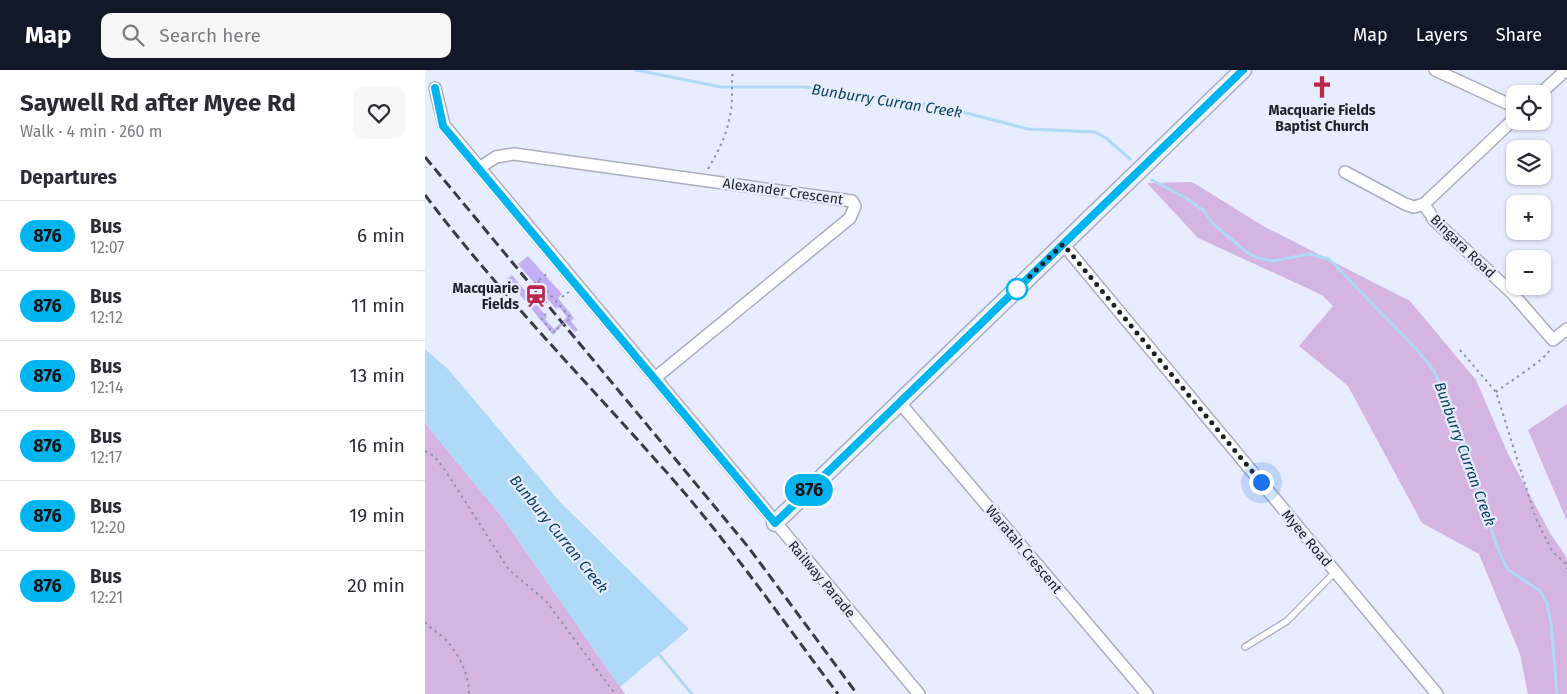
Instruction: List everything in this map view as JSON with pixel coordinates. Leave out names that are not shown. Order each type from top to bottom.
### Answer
[{"type":"street","points":[[775,523],[1243,70]]},
{"type":"street","points":[[1435,70],[1506,103]]},
{"type":"street","points":[[1550,85],[1566,70]]},
{"type":"street","name":"Railway Parade","points":[[435,88],[443,126],[919,694]]},
{"type":"street","points":[[1345,172],[1414,207],[1424,204],[1506,127]]},
{"type":"street","name":"Alexander Crescent","points":[[479,168],[496,157],[514,154],[852,201],[855,206],[850,218],[655,378]]},
{"type":"street","name":"Bingara Road","points":[[1424,204],[1434,220],[1512,293],[1553,340]]},
{"type":"street","name":"Myee Road","points":[[1063,244],[1437,694]]},
{"type":"street","points":[[1553,340],[1567,329]]},
{"type":"street","name":"Waratah Crescent","points":[[900,403],[1147,694]]},
{"type":"lane","points":[[1245,647],[1287,621],[1335,572]]},
{"type":"path","points":[[708,169],[722,147],[731,109],[733,70]]},
{"type":"path","points":[[534,284],[549,272]]},
{"type":"path","points":[[538,281],[571,318],[553,333],[541,318],[546,314]]},
{"type":"path","points":[[562,297],[566,294]]},
{"type":"path","points":[[1496,392],[1549,354],[1553,340]]},
{"type":"path","points":[[1461,350],[1496,392],[1537,519],[1552,551],[1565,564],[1567,569]]},
{"type":"path","points":[[425,450],[434,456],[445,470],[509,570],[546,601],[615,694]]},
{"type":"path","points":[[425,622],[445,639],[463,664],[467,674],[469,694]]},
{"type":"shaded area","points":[[1192,182],[1265,227],[1410,301],[1476,380],[1508,454],[1550,533],[1567,558],[1567,694],[1528,694],[1520,654],[1479,554],[1422,523],[1348,386],[1299,346],[1333,306],[1322,295],[1198,238],[1147,183]]},
{"type":"shaded area","points":[[1567,404],[1567,521],[1528,430]]},
{"type":"shaded area","points":[[425,423],[502,517],[625,694],[425,694]]},
{"type":"water","points":[[425,349],[449,370],[560,502],[689,629],[620,687],[502,517],[425,423]]},
{"type":"building","points":[[528,256],[562,294],[558,298],[574,318],[571,321],[578,330],[575,332],[565,322],[553,335],[507,279],[512,275],[547,317],[545,319],[554,329],[567,317],[559,307],[556,309],[518,264]]},
{"type":"waterway","name":"Bunburry Curran Creek","points":[[636,70],[721,87],[804,87],[943,107],[1028,129],[1095,132],[1106,138],[1130,159]]},
{"type":"waterway","name":"Bunburry Curran Creek","points":[[1152,180],[1186,198],[1204,211],[1213,224],[1248,253],[1258,258],[1273,261],[1309,254],[1329,259],[1419,352],[1434,371],[1448,401],[1498,549],[1507,569],[1540,591],[1547,603],[1551,623],[1557,694]]},
{"type":"waterway","name":"Bunbury Curran Creek","points":[[657,652],[692,694]]},
{"type":"railway","points":[[425,157],[749,548],[857,694]]},
{"type":"railway","points":[[425,195],[514,303],[691,501],[735,555],[838,694]]},
{"type":"bus line","name":"876","points":[[435,88],[443,126],[775,523],[1243,70]]},
{"type":"place","name":"Macquarie Fields Baptist Church","points":[[1322,87]]},
{"type":"place","name":"Macquarie Fields","points":[[536,296]]},
{"type":"route","points":[[1017,289],[1063,244],[1261,482]]}]
